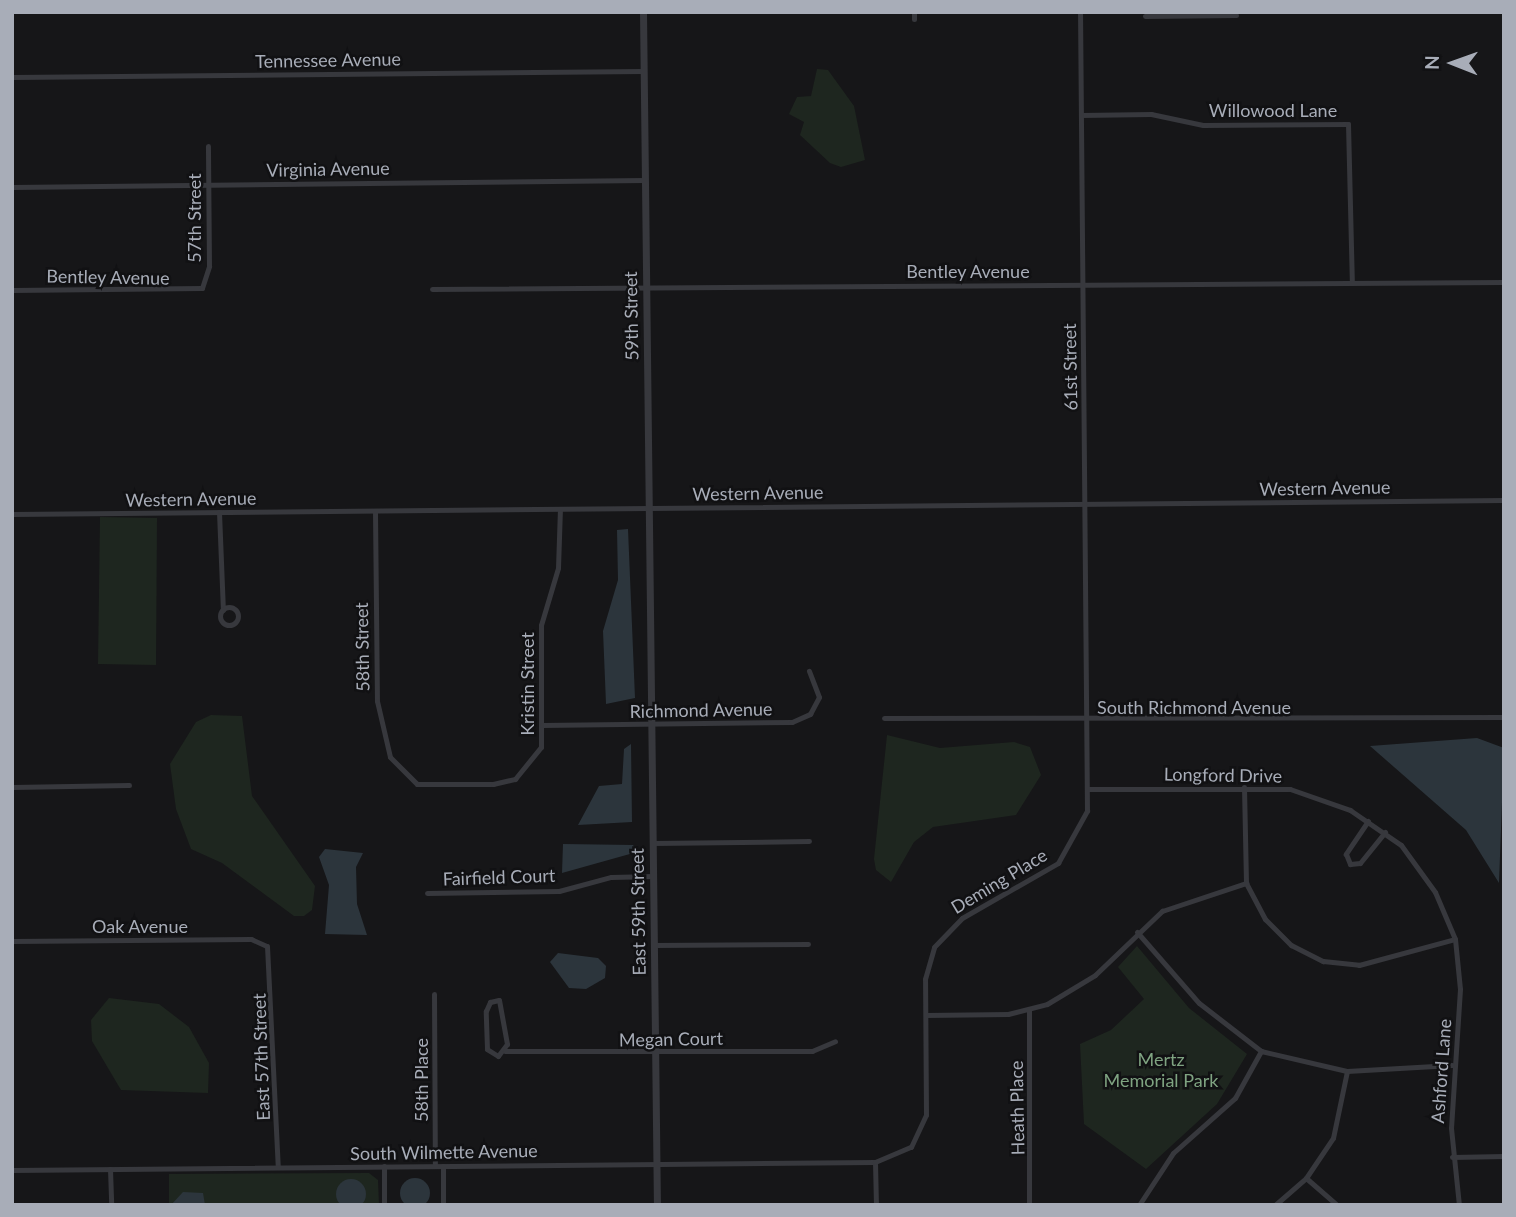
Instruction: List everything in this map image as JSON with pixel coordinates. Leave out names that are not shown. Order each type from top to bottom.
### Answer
[{"type":"street","name":"59th Street","points":[[643,12],[650,619]]},
{"type":"street","name":"61st Street","points":[[1080,12],[1088,721]]},
{"type":"street","points":[[1145,16],[1236,15]]},
{"type":"street","name":"Tennessee Avenue","points":[[12,77],[643,71]]},
{"type":"street","name":"Willowood Lane","points":[[1081,115],[1151,114],[1203,125],[1348,124],[1352,283]]},
{"type":"street","name":"57th Street","points":[[202,288],[209,267],[208,146]]},
{"type":"street","name":"Virginia Avenue","points":[[12,187],[645,180]]},
{"type":"street","name":"Bentley Avenue","points":[[432,289],[1504,282]]},
{"type":"street","name":"Bentley Avenue","points":[[12,290],[202,288]]},
{"type":"street","name":"Western Avenue","points":[[12,514],[1504,500]]},
{"type":"street","name":"Kristin Street","points":[[402,777],[425,785],[515,779],[535,759],[542,725],[541,625],[558,568],[560,509]]},
{"type":"street","points":[[219,512],[223,610]]},
{"type":"street","name":"58th Street","points":[[375,512],[378,715],[402,777]]},
{"type":"street","name":"East 59th Street","points":[[650,619],[657,1205]]},
{"type":"street","name":"Richmond Avenue","points":[[542,725],[651,725],[801,719],[819,697],[808,671]]},
{"type":"street","name":"South Richmond Avenue","points":[[884,718],[1088,721],[1504,717]]},
{"type":"street","name":"Deming Place","points":[[875,1162],[911,1147],[925,1122],[927,968],[938,942],[962,918],[1058,863],[1080,830],[1089,789],[1088,721]]},
{"type":"street","points":[[12,787],[129,785]]},
{"type":"street","points":[[1244,787],[1246,883],[1276,934],[1323,961],[1368,965],[1455,939]]},
{"type":"street","name":"Longford Drive","points":[[1089,789],[1244,787],[1315,795],[1385,832],[1424,875],[1455,939]]},
{"type":"street","points":[[1368,821],[1346,854],[1350,864],[1360,863],[1385,832]]},
{"type":"street","points":[[653,843],[809,841]]},
{"type":"street","name":"Fairfield Court","points":[[427,893],[559,891],[611,877],[653,876]]},
{"type":"street","points":[[926,1015],[1029,1010],[1081,986],[1137,932],[1179,902],[1246,883]]},
{"type":"street","points":[[1137,932],[1199,1003],[1261,1051],[1348,1071],[1452,1065]]},
{"type":"street","name":"Oak Avenue","points":[[12,941],[251,939],[267,946]]},
{"type":"street","name":"Ashford Lane","points":[[1455,939],[1461,989],[1452,1065],[1452,1157],[1460,1205]]},
{"type":"street","points":[[654,945],[808,944]]},
{"type":"street","name":"East 57th Street","points":[[267,946],[278,1167]]},
{"type":"street","name":"58th Place","points":[[434,994],[435,1166]]},
{"type":"street","points":[[494,1000],[505,1007],[505,1051],[498,1056],[486,1049],[486,1012],[494,1000]]},
{"type":"street","name":"Heath Place","points":[[1028,1205],[1029,1010]]},
{"type":"street","name":"Megan Court","points":[[505,1051],[812,1051],[835,1041]]},
{"type":"street","points":[[1139,1205],[1172,1153],[1235,1098],[1261,1051]]},
{"type":"street","points":[[1275,1205],[1306,1178],[1339,1126],[1348,1071]]},
{"type":"street","points":[[1452,1157],[1504,1156]]},
{"type":"street","points":[[875,1162],[876,1205]]},
{"type":"street","name":"South Wilmette Avenue","points":[[12,1170],[875,1162]]},
{"type":"street","points":[[384,1166],[384,1205]]},
{"type":"street","points":[[443,1166],[443,1205]]},
{"type":"street","points":[[110,1169],[110,1205]]},
{"type":"street","points":[[1306,1178],[1337,1205]]},
{"type":"street","points":[[1346,1205],[1355,1205]]},
{"type":"green space","points":[[817,69],[828,70],[854,106],[865,160],[841,167],[830,163],[800,135],[804,122],[789,114],[797,97],[811,96]]},
{"type":"green space","points":[[100,517],[157,518],[156,665],[98,664]]},
{"type":"green space","points":[[211,715],[242,716],[252,796],[315,886],[312,910],[304,916],[294,916],[222,863],[191,849],[176,809],[170,764],[196,722]]},
{"type":"green space","points":[[887,735],[940,748],[1014,742],[1030,747],[1041,775],[1016,815],[933,827],[914,842],[891,882],[876,870],[874,859]]},
{"type":"green space","name":"Mertz Memorial Park","points":[[1137,946],[1189,1008],[1247,1054],[1217,1104],[1146,1169],[1084,1124],[1080,1044],[1111,1030],[1144,999],[1118,967]]},
{"type":"green space","points":[[109,998],[159,1004],[189,1027],[209,1063],[208,1093],[121,1090],[92,1041],[91,1020]]},
{"type":"green space","points":[[369,1173],[378,1180],[379,1205],[169,1205],[169,1174]]},
{"type":"shaded area","points":[[628,529],[635,698],[606,704],[603,631],[618,580],[617,530]]},
{"type":"shaded area","points":[[1477,738],[1504,748],[1499,883],[1466,830],[1370,746]]},
{"type":"shaded area","points":[[631,744],[632,822],[578,825],[599,786],[622,784],[624,749]]},
{"type":"shaded area","points":[[563,844],[633,845],[637,852],[562,873]]},
{"type":"shaded area","points":[[325,849],[363,853],[356,867],[357,904],[367,935],[325,934],[329,885],[319,857]]},
{"type":"shaded area","points":[[558,953],[598,958],[606,966],[605,978],[586,989],[569,988],[550,962]]},
{"type":"shaded area","points":[[415,1178],[426,1182],[430,1193],[426,1204],[415,1208],[404,1204],[400,1193],[404,1182]]},
{"type":"shaded area","points":[[351,1179],[362,1183],[366,1194],[362,1205],[351,1209],[340,1205],[336,1194],[340,1183]]},
{"type":"shaded area","points":[[183,1192],[203,1193],[205,1205],[171,1205]]}]
